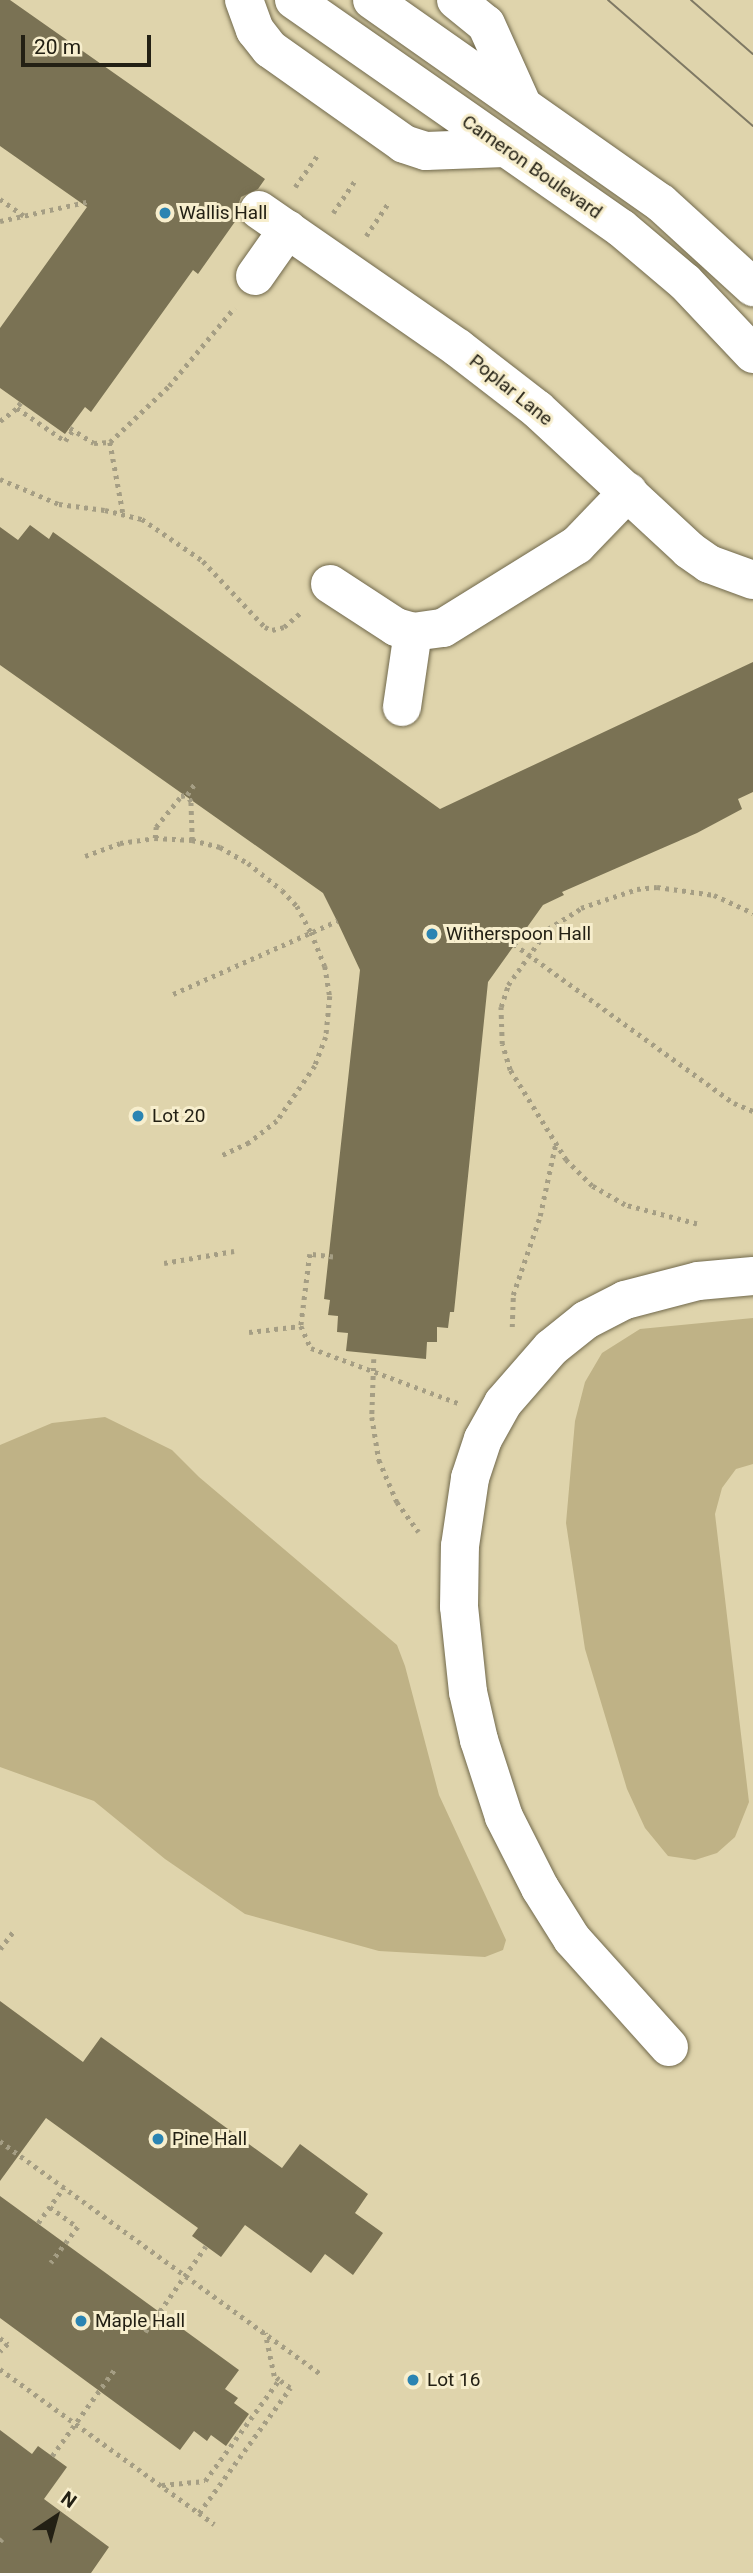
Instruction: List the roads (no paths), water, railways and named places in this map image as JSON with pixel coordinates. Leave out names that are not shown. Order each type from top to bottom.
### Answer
[{"type":"street","points":[[244,0],[256,30],[270,49],[404,144],[426,151],[505,148]]},
{"type":"street","name":"Cameron Boulevard","points":[[294,0],[654,254],[753,354]]},
{"type":"street","points":[[372,0],[661,203],[753,286]]},
{"type":"street","points":[[456,0],[486,24],[522,104]]},
{"type":"street","name":"Poplar Lane","points":[[255,276],[273,219],[537,409],[689,550],[709,564],[753,580]]},
{"type":"street","points":[[316,596],[372,613],[413,632],[443,628],[469,615],[577,545],[592,533],[628,492]]},
{"type":"street","points":[[402,707],[413,632]]},
{"type":"street","points":[[668,2047],[572,1939],[540,1888],[503,1817],[478,1740],[468,1692],[461,1630],[460,1546],[470,1478],[483,1439],[503,1403],[551,1348],[586,1320],[625,1300],[698,1281],[753,1276]]},
{"type":"tram line","points":[[608,0],[753,126]]},
{"type":"tram line","points":[[691,0],[753,54]]},
{"type":"place","name":"Wallis Hall","points":[[165,213]]},
{"type":"place","name":"Witherspoon Hall","points":[[432,934]]},
{"type":"place","name":"Lot 20","points":[[138,1116]]},
{"type":"place","name":"Pine Hall","points":[[158,2139]]},
{"type":"place","name":"Maple Hall","points":[[81,2321]]},
{"type":"place","name":"Lot 16","points":[[413,2380]]}]
